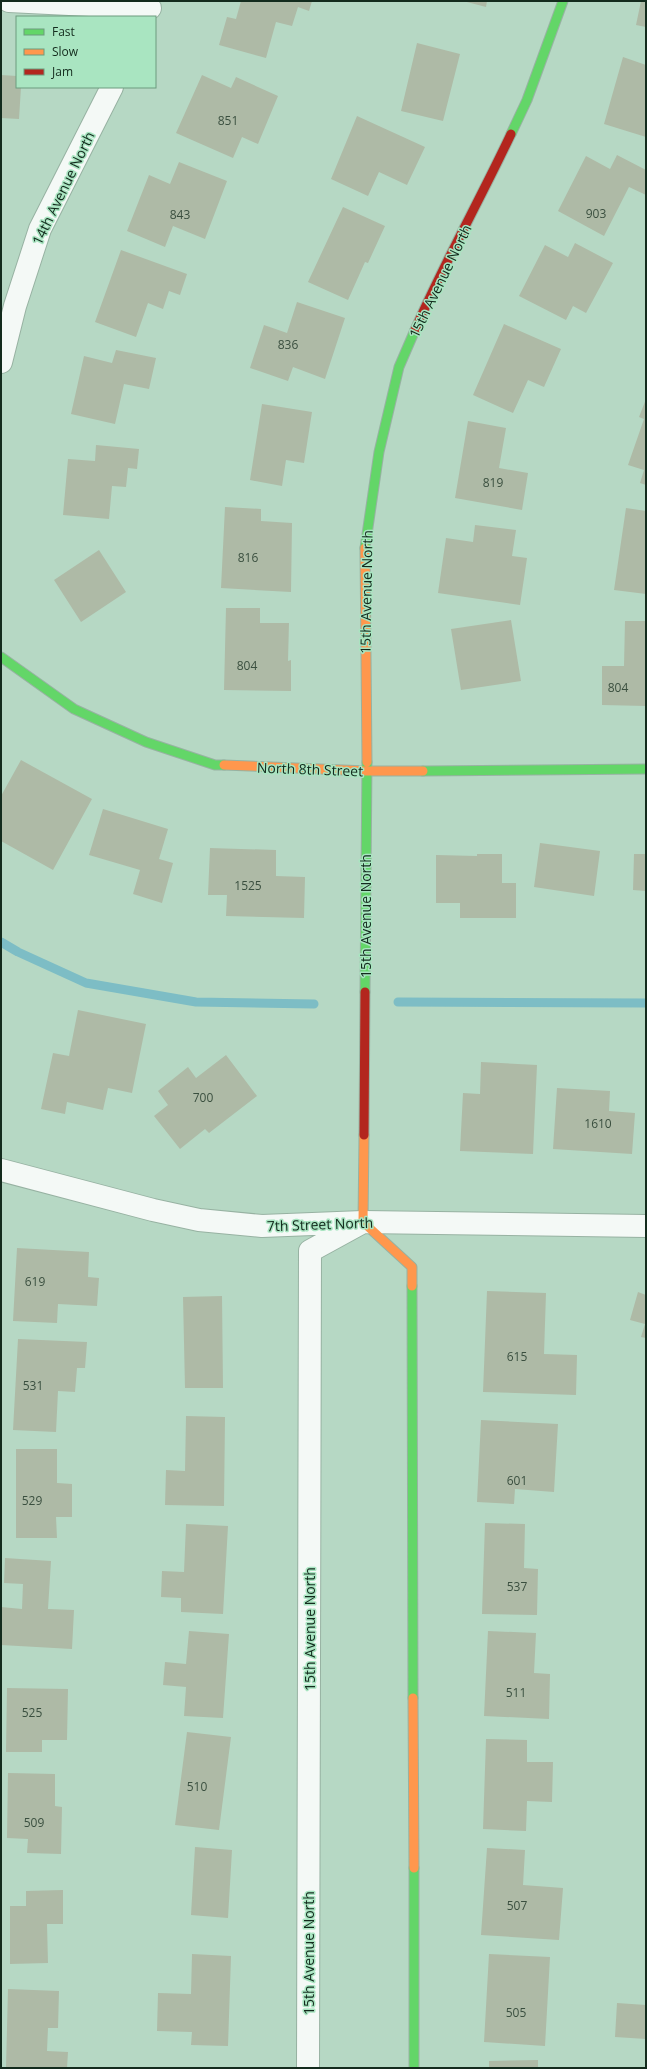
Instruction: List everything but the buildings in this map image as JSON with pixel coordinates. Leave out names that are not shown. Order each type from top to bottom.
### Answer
[{"type":"street","points":[[9,1],[149,9]]},
{"type":"street","name":"15th Avenue North","points":[[308,2068],[310,1251],[363,1222],[366,771],[364,609],[365,540],[378,452],[400,367],[434,287],[485,189],[527,100],[559,16],[562,1]]},
{"type":"street","name":"14th Avenue North","points":[[1,362],[15,306],[40,229],[111,88]]},
{"type":"street","name":"North 8th Street","points":[[1,657],[74,709],[146,742],[215,765],[366,771],[646,769]]},
{"type":"street","name":"7th Street North","points":[[1,1170],[153,1210],[199,1220],[262,1226],[363,1222],[646,1226]]},
{"type":"street","points":[[363,1222],[412,1267],[414,2068]]},
{"type":"waterway","points":[[1,942],[18,952],[86,983],[196,1002],[314,1004]]},
{"type":"waterway","points":[[398,1002],[646,1003]]},
{"type":"traffic: fast","points":[[511,134],[527,100],[563,1]]},
{"type":"traffic: fast","points":[[365,548],[379,452],[399,367],[415,330]]},
{"type":"traffic: fast","points":[[1,657],[74,709],[146,742],[215,765],[224,765]]},
{"type":"traffic: fast","points":[[365,992],[367,762]]},
{"type":"traffic: fast","points":[[423,771],[646,769]]},
{"type":"traffic: fast","points":[[412,1286],[413,1698]]},
{"type":"traffic: fast","points":[[414,1868],[414,2068]]},
{"type":"traffic: slow","points":[[365,548],[367,762]]},
{"type":"traffic: slow","points":[[224,765],[367,771],[423,771]]},
{"type":"traffic: slow","points":[[364,1135],[363,1222],[412,1267],[412,1286]]},
{"type":"traffic: slow","points":[[413,1698],[414,1868]]},
{"type":"traffic: jam","points":[[415,330],[438,280],[511,134]]},
{"type":"traffic: jam","points":[[364,1135],[365,992]]}]
